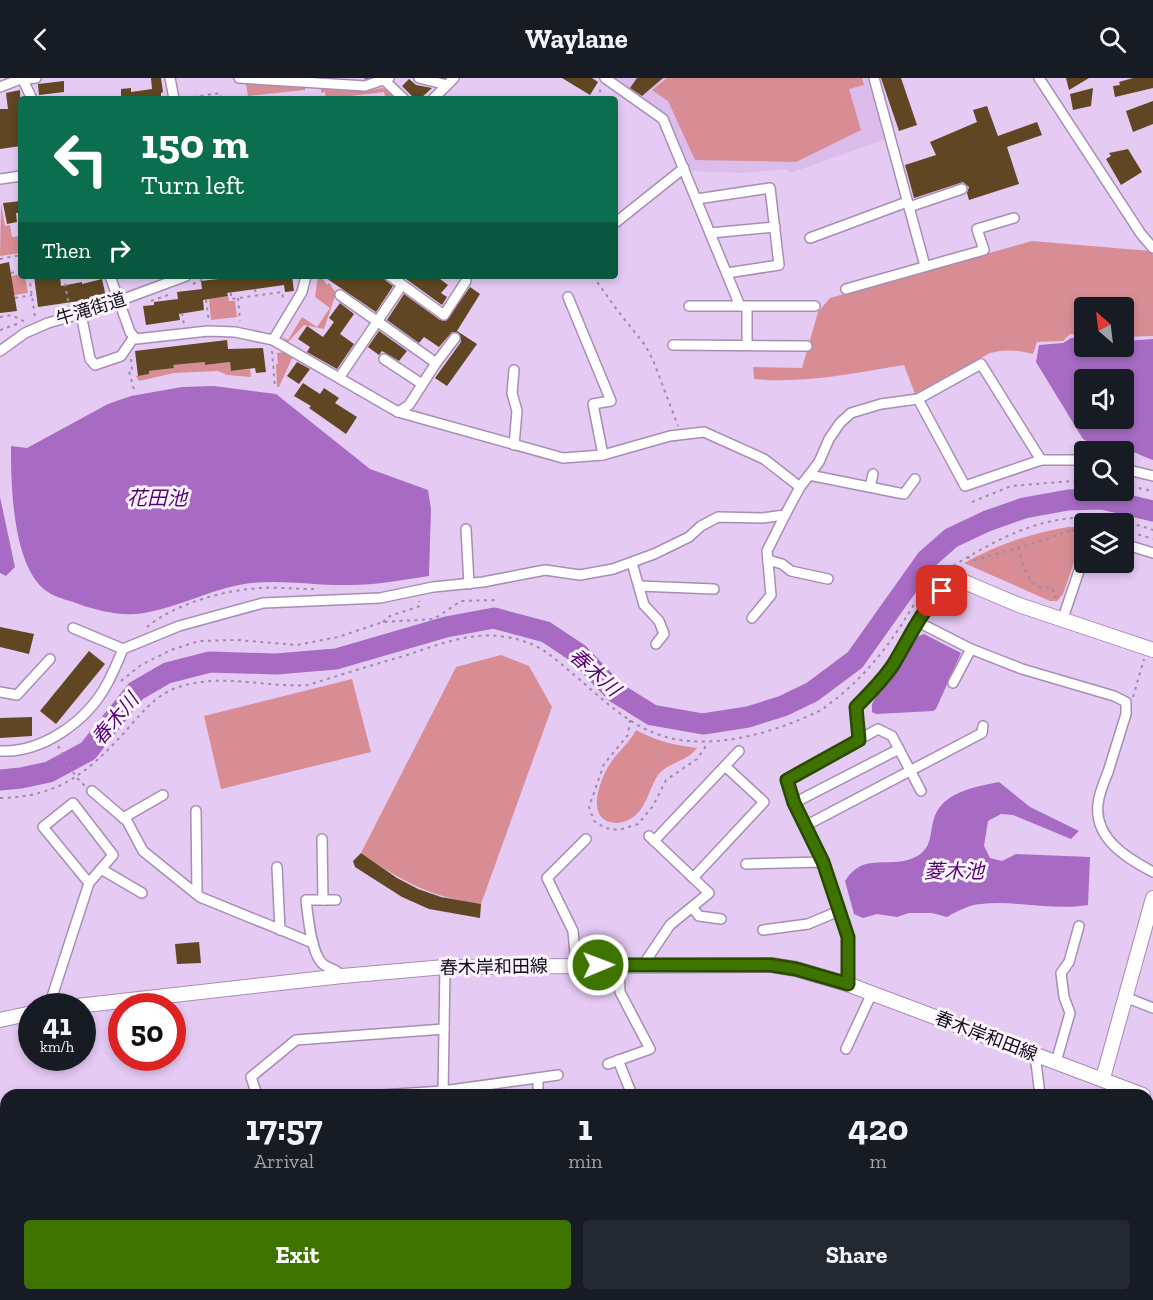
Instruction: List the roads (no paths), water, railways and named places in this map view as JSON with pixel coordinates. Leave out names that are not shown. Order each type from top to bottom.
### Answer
[{"type":"main road","points":[[955,578],[1018,605],[1150,649]]},
{"type":"main road","points":[[1103,1078],[1153,898]]},
{"type":"main road","name":"春木岸和田線","points":[[96,1004],[342,976],[445,968],[619,964],[771,965],[796,969],[848,984],[1129,1089]]},
{"type":"main road","points":[[0,1020],[18,1016]]},
{"type":"street","points":[[0,87],[20,79],[36,78]]},
{"type":"street","points":[[170,78],[173,96]]},
{"type":"street","points":[[238,78],[365,86],[386,79],[402,96]]},
{"type":"street","points":[[605,78],[663,119],[727,273],[744,306],[747,345]]},
{"type":"street","points":[[874,78],[925,266]]},
{"type":"street","points":[[1039,78],[1141,234],[1153,248]]},
{"type":"street","points":[[20,79],[30,96]]},
{"type":"street","points":[[424,79],[451,81]]},
{"type":"street","points":[[437,96],[451,81]]},
{"type":"street","points":[[618,221],[684,168]]},
{"type":"street","points":[[0,179],[18,176]]},
{"type":"street","points":[[697,199],[770,188],[780,265],[727,273]]},
{"type":"street","points":[[810,238],[908,204],[962,189]]},
{"type":"street","points":[[846,289],[984,250],[977,229],[1014,218]]},
{"type":"street","points":[[710,233],[775,227]]},
{"type":"street","points":[[111,279],[130,332],[136,339],[208,331],[235,332],[273,340],[398,412],[563,458],[603,455],[680,434],[704,432],[764,459],[800,487]]},
{"type":"street","name":"牛滝街道","points":[[0,351],[26,333],[48,323],[119,302],[178,279]]},
{"type":"street","points":[[273,340],[301,295],[305,279]]},
{"type":"street","points":[[394,279],[444,315],[466,281]]},
{"type":"street","points":[[339,378],[402,285]]},
{"type":"street","points":[[340,295],[436,363]]},
{"type":"street","points":[[568,297],[612,401],[593,404],[603,455]]},
{"type":"street","points":[[689,306],[815,306]]},
{"type":"street","points":[[81,314],[90,359],[95,365],[121,356],[134,337]]},
{"type":"street","points":[[398,412],[409,405],[455,338]]},
{"type":"street","points":[[673,345],[807,346]]},
{"type":"street","points":[[384,359],[422,384]]},
{"type":"street","points":[[752,618],[771,595],[767,551],[800,487],[819,462],[829,439],[840,423],[851,413],[882,404],[918,399],[981,364],[1041,460]]},
{"type":"street","points":[[514,370],[512,393],[517,411],[514,445]]},
{"type":"street","points":[[918,399],[965,486],[1041,460],[1074,460]]},
{"type":"street","points":[[1134,471],[1153,476]]},
{"type":"street","points":[[870,487],[873,474]]},
{"type":"street","points":[[809,475],[904,494],[915,479]]},
{"type":"street","points":[[0,751],[14,752],[50,740],[69,728],[85,713],[106,686],[123,650],[179,626],[263,603],[380,598],[433,587],[469,584],[545,570],[580,575],[613,569],[654,554],[689,537],[701,526],[718,517],[762,518],[785,515]]},
{"type":"street","points":[[466,529],[469,584]]},
{"type":"street","points":[[1134,547],[1153,553]]},
{"type":"street","points":[[768,560],[782,564],[791,571],[828,579]]},
{"type":"street","points":[[632,562],[644,605],[659,621],[664,634],[656,644]]},
{"type":"street","points":[[1062,621],[1078,573]]},
{"type":"street","points":[[859,740],[856,707],[891,668],[929,603],[955,578]]},
{"type":"street","points":[[639,586],[714,589]]},
{"type":"street","points":[[918,622],[970,649],[1022,669],[1114,696],[1126,702],[1126,714],[1098,803],[1098,822],[1105,836],[1117,849],[1153,872]]},
{"type":"street","points":[[73,628],[123,650]]},
{"type":"street","points":[[953,683],[970,649]]},
{"type":"street","points":[[0,692],[17,695],[50,659]]},
{"type":"street","points":[[805,826],[982,732],[983,726]]},
{"type":"street","points":[[848,984],[848,937],[823,862],[794,803],[787,780],[878,729],[892,736],[921,791]]},
{"type":"street","points":[[794,803],[899,749]]},
{"type":"street","points":[[643,964],[670,925],[709,893],[652,839],[740,751]]},
{"type":"street","points":[[693,878],[764,802],[725,766]]},
{"type":"street","points":[[93,791],[128,821],[143,851],[197,894],[216,904],[313,943]]},
{"type":"street","points":[[123,818],[163,795]]},
{"type":"street","points":[[53,993],[89,883],[113,855],[73,803],[43,827],[89,883]]},
{"type":"street","points":[[196,811],[197,894]]},
{"type":"street","points":[[322,839],[323,900]]},
{"type":"street","points":[[576,965],[573,931],[547,878],[586,839]]},
{"type":"street","points":[[746,864],[823,862]]},
{"type":"street","points":[[277,867],[280,930]]},
{"type":"street","points":[[101,869],[142,892]]},
{"type":"street","points":[[336,900],[306,900],[313,943],[321,962],[336,968],[342,976]]},
{"type":"street","points":[[692,907],[699,916],[721,919]]},
{"type":"street","points":[[763,930],[808,924],[839,911]]},
{"type":"street","points":[[1056,1062],[1070,1013],[1064,997],[1061,972],[1069,962],[1079,926]]},
{"type":"street","points":[[608,1064],[650,1049],[620,992],[619,964]]},
{"type":"street","points":[[443,1089],[445,968]]},
{"type":"street","points":[[846,1049],[872,993]]},
{"type":"street","points":[[1125,997],[1153,1008]]},
{"type":"street","points":[[255,1089],[251,1077],[296,1040],[444,1029]]},
{"type":"street","points":[[1035,1054],[1039,1089]]},
{"type":"street","points":[[618,1060],[630,1089]]},
{"type":"street","points":[[468,1089],[558,1075]]},
{"type":"street","points":[[538,1078],[538,1089]]},
{"type":"water","points":[[1074,338],[1074,357],[1134,357],[1134,340],[1153,339],[1153,460],[1134,452],[1134,441],[1088,441],[1083,439],[1077,429],[1134,429],[1134,369],[1074,369],[1074,424],[1036,362],[1039,345],[1063,343]]},
{"type":"water","name":"花田池","points":[[214,386],[276,394],[370,469],[428,490],[431,509],[429,576],[354,585],[251,583],[227,588],[156,611],[128,614],[104,611],[62,599],[51,594],[38,583],[28,568],[16,527],[11,446],[27,448],[108,404],[131,396],[182,387]]},
{"type":"water","points":[[0,497],[15,567],[6,576],[0,573]]},
{"type":"water","points":[[924,634],[961,653],[936,709],[876,714],[872,712],[872,704],[877,695],[899,668],[916,637]]},
{"type":"water","name":"菱木池","points":[[999,782],[1030,807],[1079,831],[1071,839],[1013,815],[1001,814],[988,821],[984,846],[990,858],[1002,861],[1016,854],[1090,857],[1088,905],[1061,907],[1008,903],[981,904],[967,907],[947,917],[932,913],[909,913],[897,917],[877,914],[863,918],[854,914],[845,881],[853,871],[870,863],[898,862],[919,855],[928,844],[937,812],[950,797],[969,789]]},
{"type":"waterway","name":"春木川","points":[[0,780],[49,772],[88,751],[136,691],[167,673],[210,662],[276,664],[336,659],[446,627],[494,618],[546,632],[579,654],[615,692],[652,715],[703,724],[748,717],[783,706],[812,692],[855,660],[926,560],[951,538],[987,521],[1024,508],[1068,500],[1102,499],[1153,511]]}]
